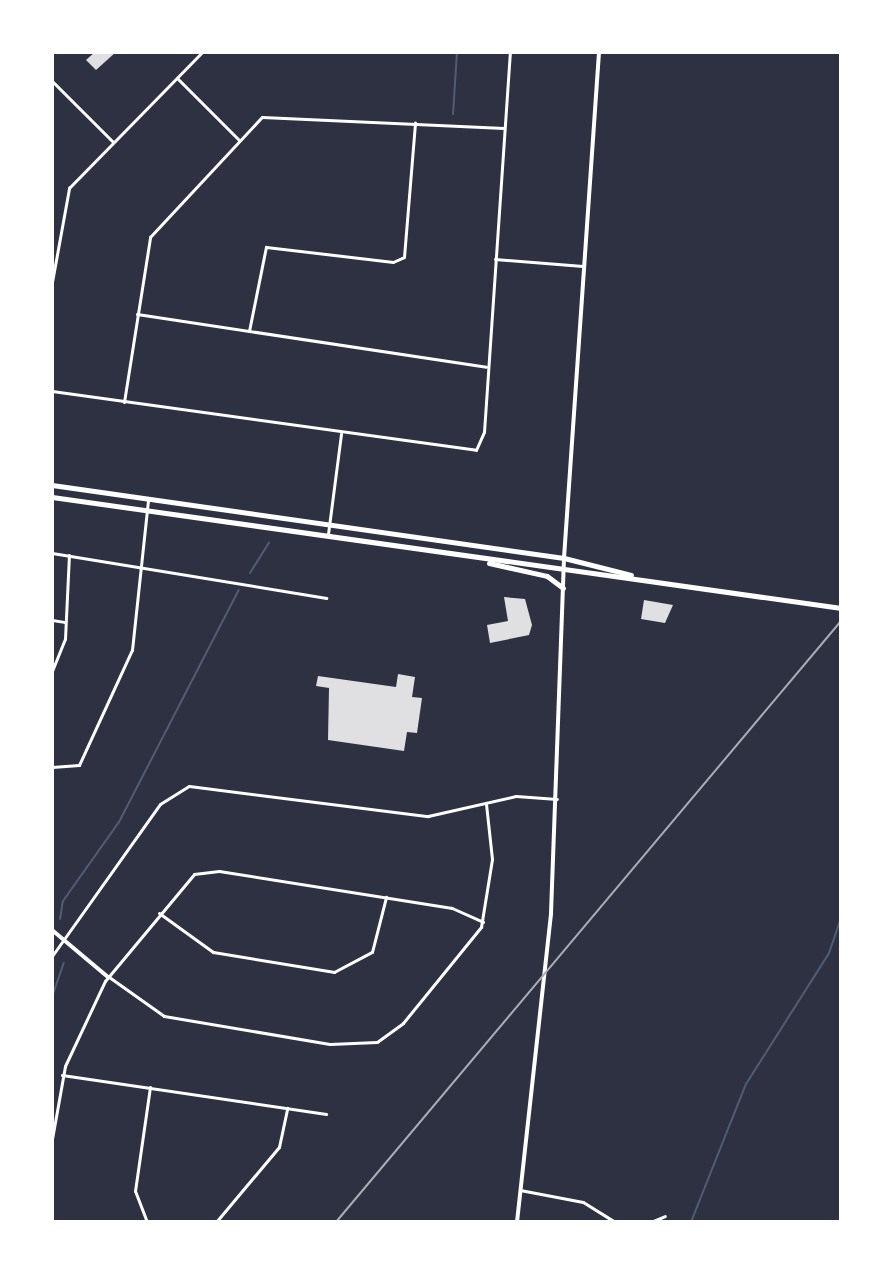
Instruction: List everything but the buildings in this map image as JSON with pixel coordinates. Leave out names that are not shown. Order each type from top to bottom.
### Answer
[{"type":"main road","points":[[52,485],[564,558],[632,575],[841,608]]},
{"type":"main road","points":[[52,497],[485,561],[564,571],[632,575]]},
{"type":"main road","points":[[485,561],[563,588]]},
{"type":"street","points":[[52,282],[67,191],[202,52]]},
{"type":"street","points":[[52,391],[467,454],[481,443],[510,52]]},
{"type":"street","points":[[517,1222],[557,799],[564,558],[599,52]]},
{"type":"street","points":[[177,78],[239,140]]},
{"type":"street","points":[[52,81],[113,142]]},
{"type":"street","points":[[124,402],[154,230],[239,140],[276,112],[504,128]]},
{"type":"street","points":[[249,331],[266,247],[393,262],[404,257],[415,122]]},
{"type":"street","points":[[495,259],[584,266]]},
{"type":"street","points":[[137,314],[487,367]]},
{"type":"street","points":[[327,538],[341,434]]},
{"type":"street","points":[[52,767],[79,765],[128,658],[148,501]]},
{"type":"street","points":[[52,553],[326,598]]},
{"type":"street","points":[[52,671],[64,622],[69,555]]},
{"type":"street","points":[[52,620],[64,622]]},
{"type":"street","points":[[52,956],[160,804],[189,786],[428,816],[523,795],[557,799]]},
{"type":"street","points":[[52,930],[108,977],[164,1016],[363,1046],[403,1023],[483,922],[492,859],[486,804]]},
{"type":"street","points":[[52,1139],[62,1075],[108,977],[185,880],[208,871],[452,908],[483,922]]},
{"type":"street","points":[[159,913],[213,952],[334,972],[372,952],[386,897]]},
{"type":"street","points":[[62,1075],[326,1114]]},
{"type":"street","points":[[147,1222],[135,1191],[150,1087]]},
{"type":"street","points":[[216,1222],[279,1147],[287,1108]]},
{"type":"street","points":[[520,1190],[575,1200],[615,1222]]},
{"type":"street","points":[[651,1222],[665,1216]]},
{"type":"waterway","points":[[453,114],[457,52]]},
{"type":"waterway","points":[[250,573],[269,543]]},
{"type":"waterway","points":[[60,919],[63,901],[119,822],[239,590]]},
{"type":"waterway","points":[[691,1222],[746,1084],[829,953],[841,918]]},
{"type":"waterway","points":[[52,997],[64,963]]},
{"type":"railway","points":[[336,1222],[841,621]]}]
